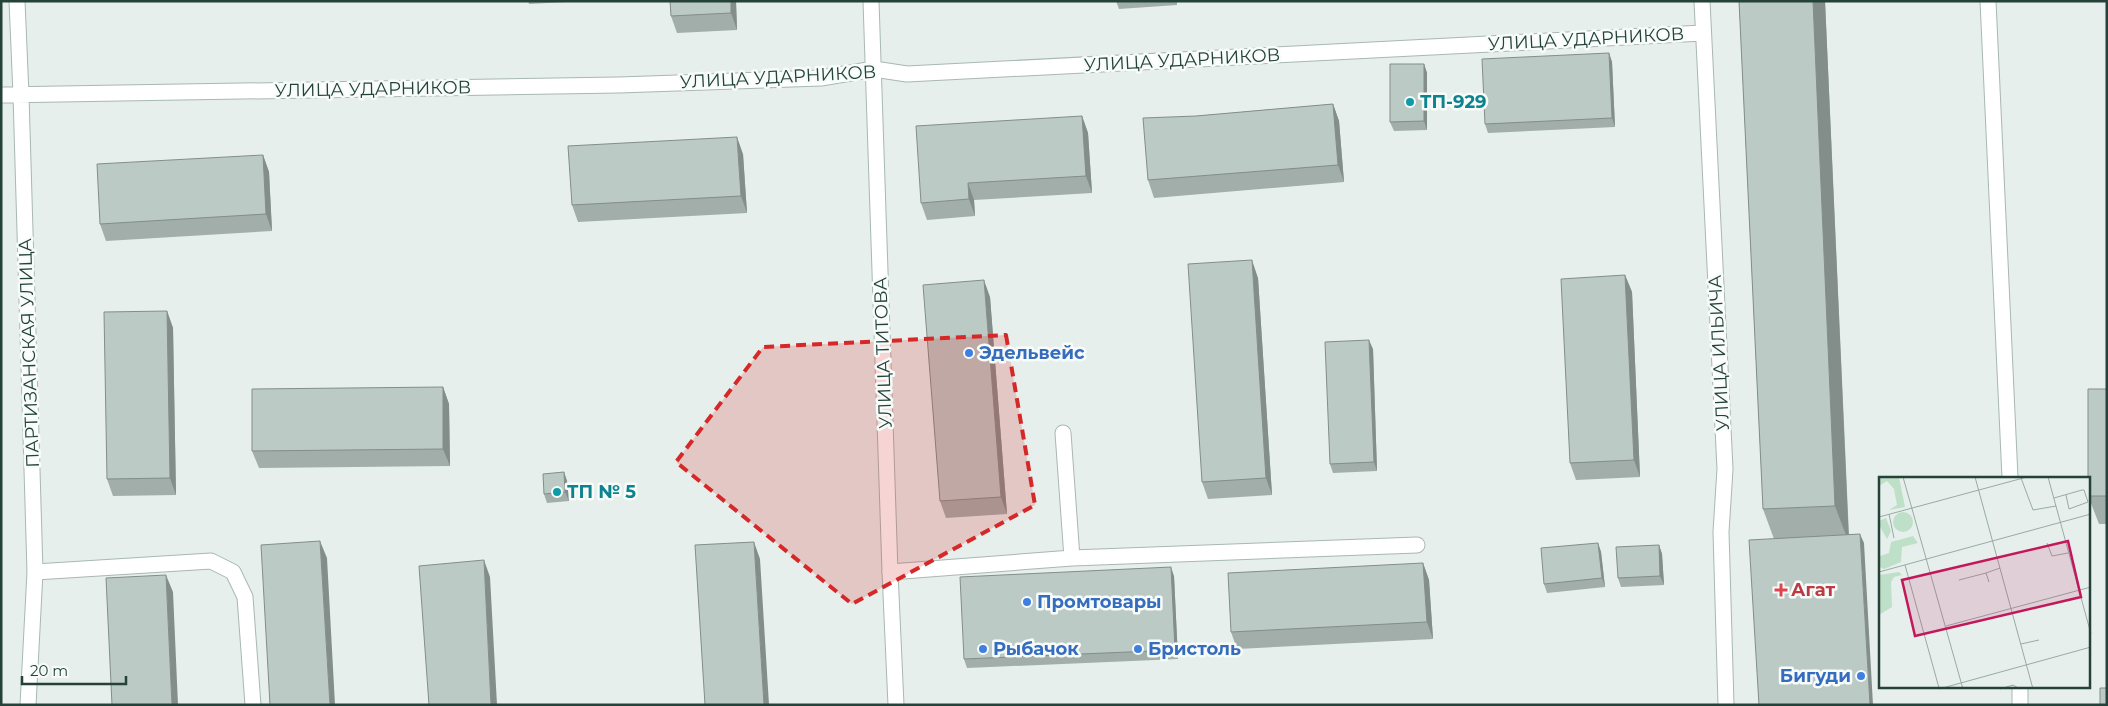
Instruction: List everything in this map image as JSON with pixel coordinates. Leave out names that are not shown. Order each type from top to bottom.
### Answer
[{"type":"street","name":"ПАРТИЗАНСКАЯ УЛИЦА","points":[[17,1],[22,95],[35,572],[28,705]]},
{"type":"street","name":"УЛИЦА ТИТОВА","points":[[871,1],[896,705]]},
{"type":"street","name":"УЛИЦА ИЛЬИЧА","points":[[1702,1],[1725,470],[1721,532],[1726,705]]},
{"type":"street","points":[[1988,1],[2010,477]]},
{"type":"street","name":"УЛИЦА УДАРНИКОВ","points":[[1,95],[619,85],[821,78],[874,69],[907,74],[1703,33]]},
{"type":"street","points":[[1063,433],[1072,558]]},
{"type":"street","points":[[890,572],[1072,558],[1417,545]]},
{"type":"street","points":[[35,572],[210,561],[233,572],[245,596],[253,705]]},
{"type":"street","points":[[2020,688],[2020,705]]},
{"type":"highlighted area","points":[[1006,335],[1035,505],[852,604],[676,462],[763,347]]},
{"type":"building","points":[[670,1],[731,1],[731,13],[671,16]]},
{"type":"building","points":[[1739,1],[1813,1],[1835,506],[1763,509]]},
{"type":"building","points":[[1609,53],[1612,118],[1485,124],[1482,59]]},
{"type":"building","name":"ТП-929","points":[[1390,64],[1424,64],[1424,121],[1390,122]]},
{"type":"building","points":[[1333,104],[1338,165],[1148,180],[1143,118],[1196,116]]},
{"type":"building","points":[[1082,116],[1086,176],[968,183],[969,199],[921,203],[916,126]]},
{"type":"building","points":[[737,137],[741,196],[572,205],[568,146]]},
{"type":"building","points":[[263,155],[266,214],[100,224],[97,164]]},
{"type":"building","points":[[1252,260],[1266,478],[1202,482],[1188,264]]},
{"type":"building","points":[[1625,275],[1634,460],[1570,463],[1561,279]]},
{"type":"building","points":[[984,280],[1001,497],[940,501],[923,285]]},
{"type":"building","points":[[167,311],[170,478],[107,479],[104,312]]},
{"type":"building","points":[[1369,340],[1374,462],[1330,464],[1325,342]]},
{"type":"building","points":[[443,387],[443,449],[252,451],[252,389]]},
{"type":"building","points":[[2088,389],[2107,389],[2107,496],[2090,496],[2090,477],[2088,477]]},
{"type":"building","points":[[564,472],[565,492],[544,494],[543,474]]},
{"type":"building","points":[[1860,534],[1870,705],[1759,705],[1749,540]]},
{"type":"building","points":[[320,541],[330,705],[270,705],[261,545]]},
{"type":"building","points":[[754,542],[764,705],[705,705],[695,545]]},
{"type":"building","points":[[1598,543],[1602,578],[1544,584],[1541,548]]},
{"type":"building","points":[[1659,545],[1660,576],[1618,578],[1616,547]]},
{"type":"building","points":[[484,560],[491,705],[429,705],[419,566]]},
{"type":"building","points":[[1423,563],[1427,622],[1231,632],[1228,573]]},
{"type":"building","points":[[1171,567],[1175,650],[964,659],[960,577]]},
{"type":"building","points":[[166,575],[172,705],[112,705],[106,578]]},
{"type":"building","points":[[2100,688],[2107,688],[2107,705],[2100,705]]},
{"type":"place","name":"ТП-929","points":[[1410,102]]},
{"type":"place","name":"Эдельвейс","points":[[969,353]]},
{"type":"place","name":"ТП № 5","points":[[557,492]]},
{"type":"place","name":"Агат","points":[[1781,590]]},
{"type":"place","name":"Промтовары","points":[[1027,602]]},
{"type":"place","name":"Рыбачок","points":[[983,649]]},
{"type":"place","name":"Бристоль","points":[[1138,649]]},
{"type":"place","name":"Бигуди","points":[[1861,676]]}]
